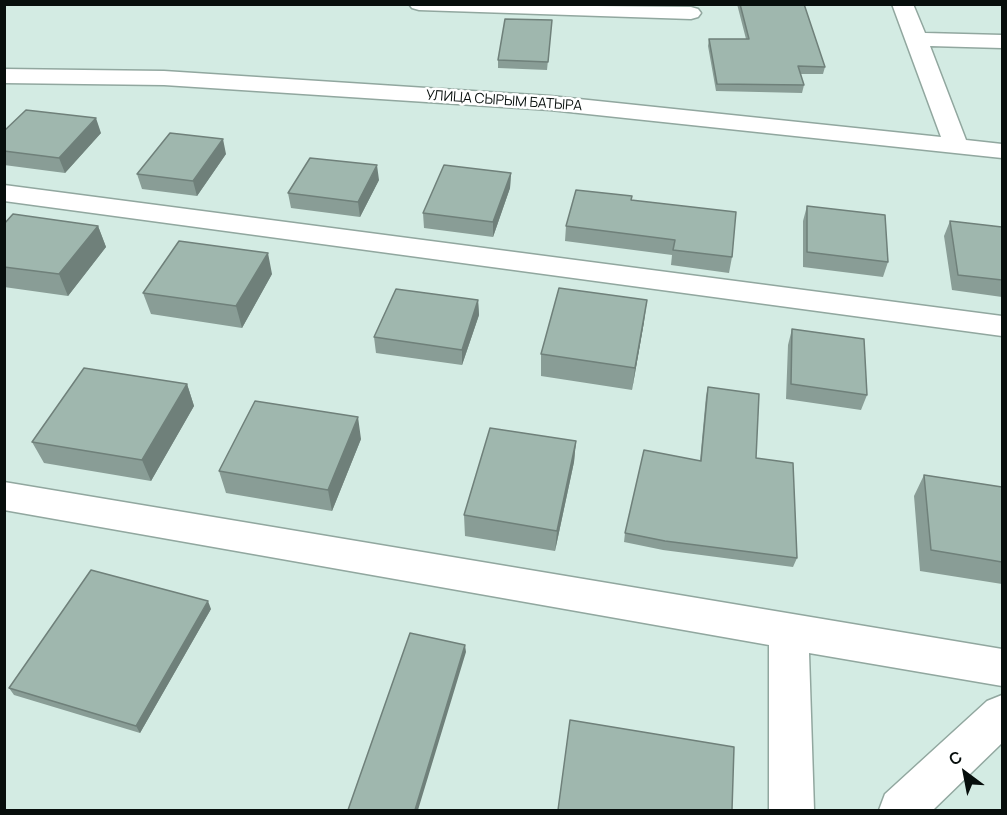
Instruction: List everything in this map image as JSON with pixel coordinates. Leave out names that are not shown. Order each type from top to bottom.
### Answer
[{"type":"street","points":[[419,4],[691,13]]},
{"type":"street","points":[[902,4],[956,145]]},
{"type":"street","points":[[917,39],[1002,41]]},
{"type":"street","name":"УЛИЦА СЫРЫМ БАТЫРА","points":[[4,76],[164,78],[550,103],[1002,151]]},
{"type":"street","points":[[4,193],[1002,326]]},
{"type":"street","points":[[4,496],[1002,668]]},
{"type":"street","points":[[789,633],[791,810]]},
{"type":"street","points":[[901,810],[1002,715]]},
{"type":"building","points":[[740,4],[804,4],[825,67],[798,66],[804,85],[717,84],[709,39],[749,39]]},
{"type":"building","points":[[505,19],[552,20],[548,62],[498,60]]},
{"type":"building","points":[[26,110],[96,118],[59,158],[4,151],[4,131]]},
{"type":"building","points":[[170,133],[223,139],[193,181],[137,174]]},
{"type":"building","points":[[310,158],[377,165],[358,202],[288,193]]},
{"type":"building","points":[[444,165],[511,173],[493,222],[423,213]]},
{"type":"building","points":[[576,190],[632,196],[631,200],[736,212],[732,257],[673,250],[675,240],[566,226]]},
{"type":"building","points":[[807,206],[885,215],[888,262],[807,252]]},
{"type":"building","points":[[13,214],[98,226],[59,274],[4,267],[4,224]]},
{"type":"building","points":[[950,221],[1002,227],[1002,280],[958,275]]},
{"type":"building","points":[[179,241],[268,253],[236,306],[143,293]]},
{"type":"building","points":[[559,288],[647,300],[635,368],[541,354]]},
{"type":"building","points":[[396,289],[478,300],[462,350],[374,337]]},
{"type":"building","points":[[792,329],[864,339],[867,395],[791,384]]},
{"type":"building","points":[[84,368],[187,384],[142,460],[32,442]]},
{"type":"building","points":[[708,387],[759,394],[756,458],[793,463],[797,558],[665,541],[625,533],[644,450],[701,461]]},
{"type":"building","points":[[255,401],[358,417],[328,490],[219,471]]},
{"type":"building","points":[[490,428],[576,441],[557,531],[464,515]]},
{"type":"building","points":[[924,475],[1002,487],[1002,562],[931,550]]},
{"type":"building","points":[[91,570],[208,601],[136,726],[9,688]]},
{"type":"building","points":[[410,633],[465,645],[415,810],[348,810]]},
{"type":"building","points":[[570,720],[734,747],[732,810],[558,810]]}]
